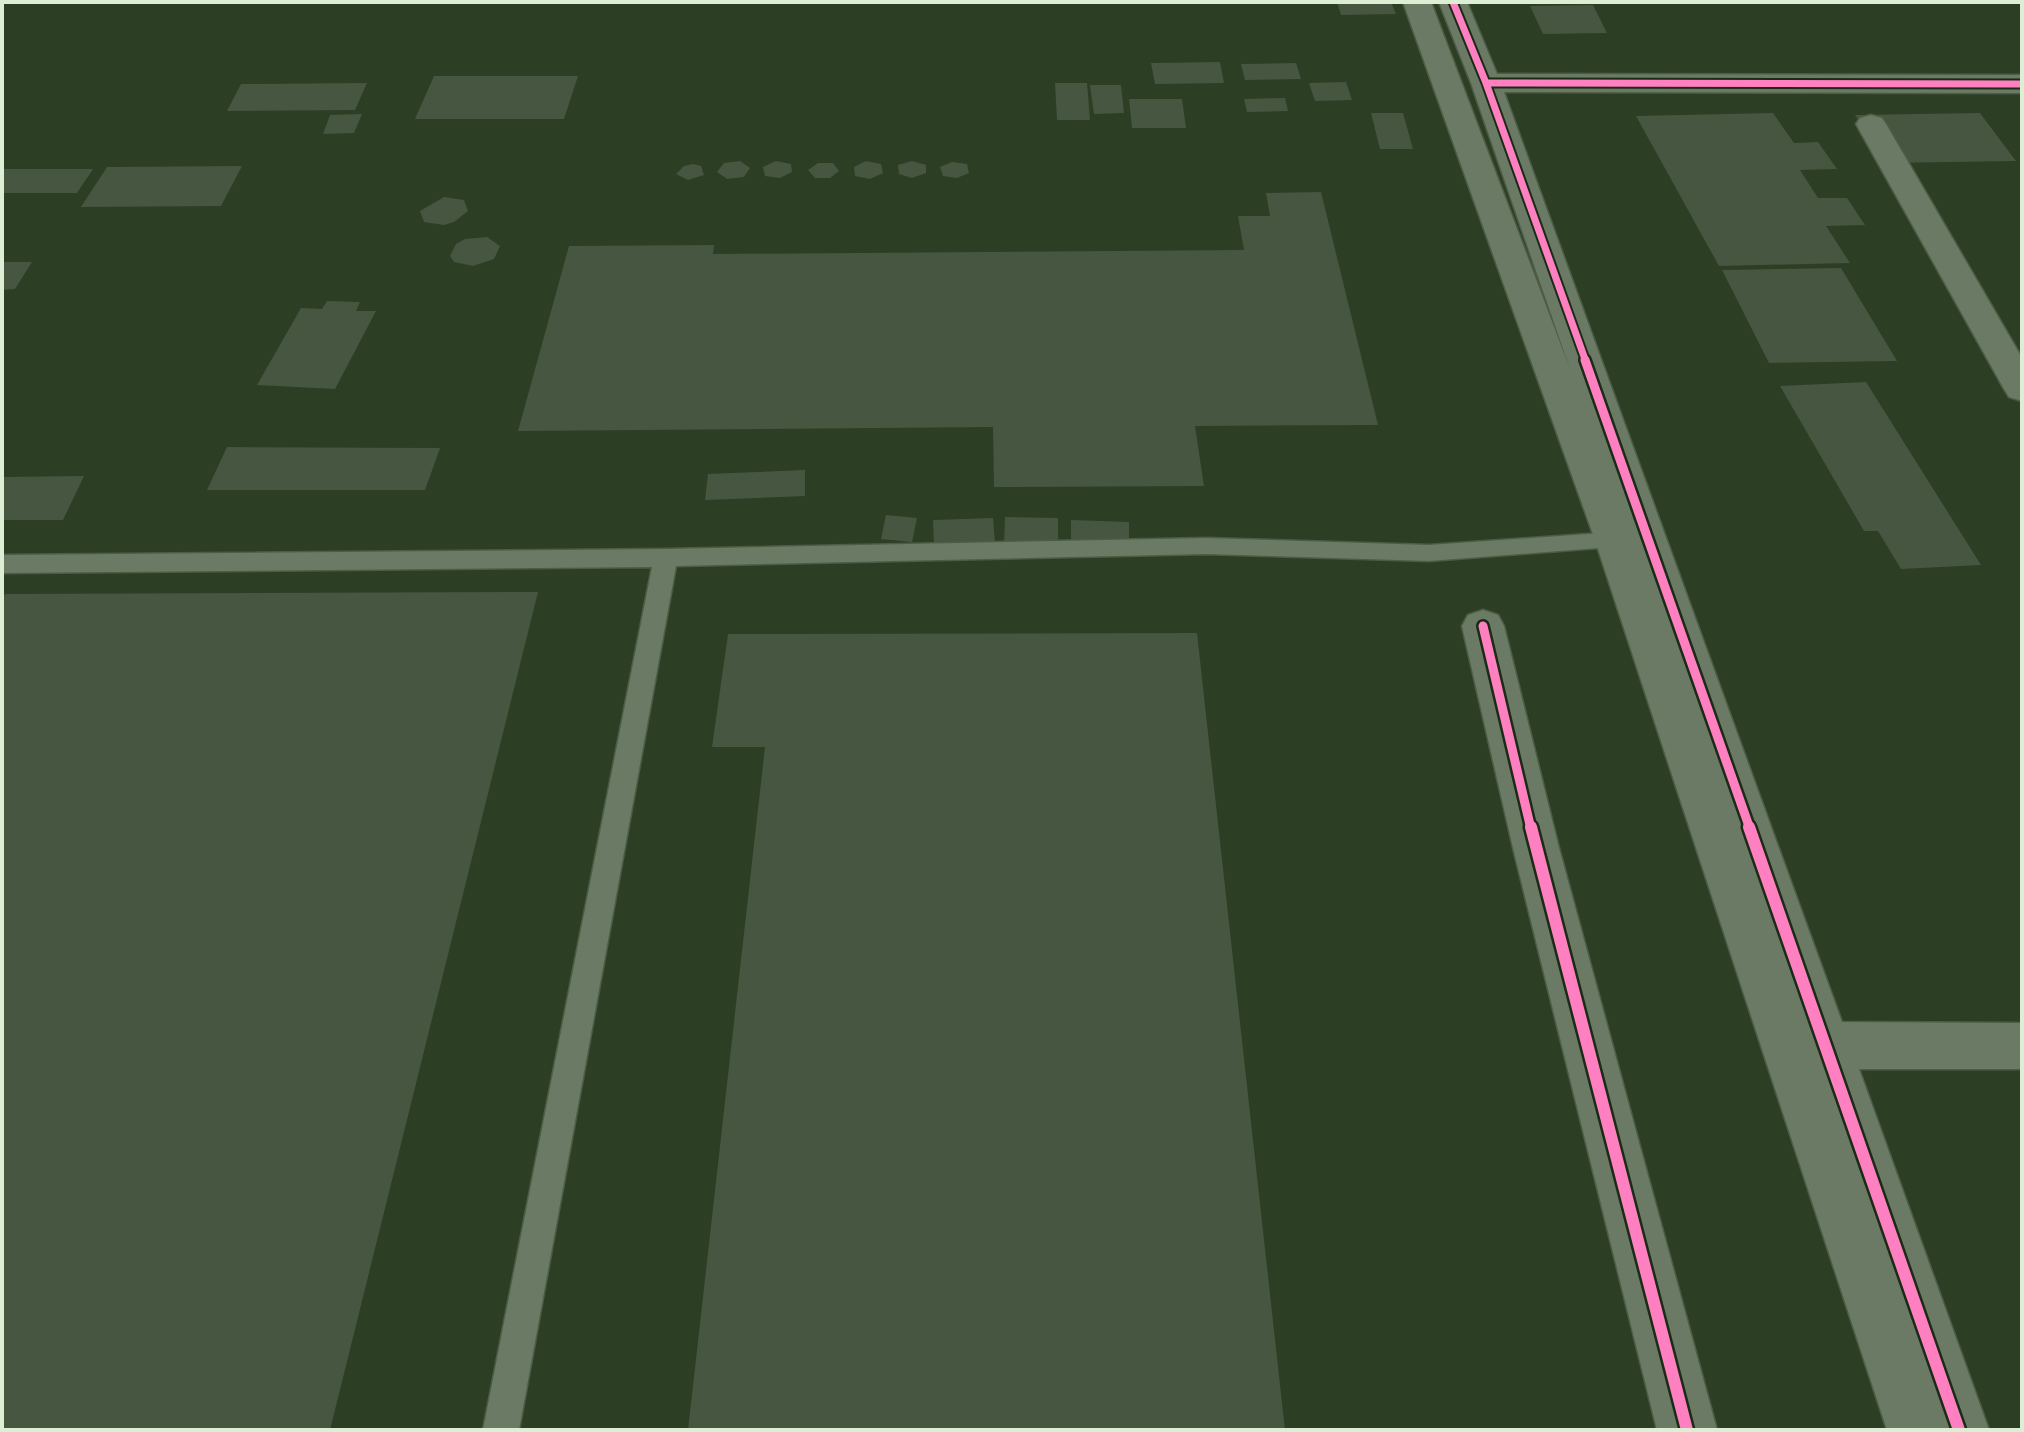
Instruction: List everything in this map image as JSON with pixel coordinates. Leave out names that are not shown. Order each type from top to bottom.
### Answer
[{"type":"street","points":[[1417,2],[1632,539],[1824,1045],[1959,1430]]},
{"type":"street","points":[[1453,2],[1486,83],[1917,1430]]},
{"type":"street","points":[[1486,83],[2022,84]]},
{"type":"street","points":[[1871,124],[2022,389]]},
{"type":"street","points":[[1483,626],[1536,848],[1687,1430]]},
{"type":"street","points":[[1824,1045],[2022,1046]]},
{"type":"lane","points":[[2,564],[666,558],[1206,546],[1429,553],[1632,539]]},
{"type":"lane","points":[[501,1430],[666,558]]},
{"type":"building","points":[[1337,2],[1391,2],[1396,14],[1341,15]]},
{"type":"building","points":[[1593,5],[1607,33],[1543,34],[1530,6]]},
{"type":"building","points":[[1220,62],[1224,83],[1155,84],[1151,63]]},
{"type":"building","points":[[1296,63],[1301,79],[1245,80],[1241,64]]},
{"type":"building","points":[[434,76],[578,76],[564,119],[415,119]]},
{"type":"building","points":[[1346,82],[1352,100],[1315,101],[1309,83]]},
{"type":"building","points":[[367,83],[355,110],[227,111],[241,84]]},
{"type":"building","points":[[1055,83],[1087,83],[1090,120],[1057,120]]},
{"type":"building","points":[[1090,85],[1121,85],[1124,113],[1094,114]]},
{"type":"building","points":[[1285,98],[1288,111],[1247,112],[1244,99]]},
{"type":"building","points":[[1129,99],[1182,99],[1186,128],[1132,128]]},
{"type":"building","points":[[1371,113],[1403,113],[1413,149],[1380,149]]},
{"type":"building","points":[[1773,113],[1794,143],[1818,142],[1837,169],[1800,170],[1818,198],[1847,198],[1865,225],[1826,226],[1850,263],[1719,266],[1636,116]]},
{"type":"building","points":[[1980,113],[2016,161],[1887,163],[1855,115]]},
{"type":"building","points":[[362,114],[354,133],[323,134],[330,115]]},
{"type":"building","points":[[740,161],[750,168],[744,177],[727,179],[717,172],[724,163]]},
{"type":"building","points":[[776,161],[791,164],[792,172],[780,178],[765,176],[763,167]]},
{"type":"building","points":[[866,161],[881,164],[883,173],[870,179],[855,176],[854,167]]},
{"type":"building","points":[[912,161],[926,165],[926,173],[912,178],[899,174],[898,165]]},
{"type":"building","points":[[952,162],[967,164],[969,173],[957,178],[943,176],[940,167]]},
{"type":"building","points":[[818,163],[833,163],[839,171],[830,178],[815,178],[808,170]]},
{"type":"building","points":[[242,166],[221,206],[81,207],[107,167]]},
{"type":"building","points":[[684,166],[701,166],[704,175],[688,180],[676,174]]},
{"type":"building","points":[[3,169],[93,169],[77,193],[2,193]]},
{"type":"building","points":[[1321,192],[1378,425],[1195,426],[1204,486],[994,487],[993,427],[518,431],[569,246],[714,245],[713,254],[1244,250],[1238,216],[1270,216],[1266,193]]},
{"type":"building","points":[[444,197],[464,200],[468,211],[454,222],[444,225],[424,222],[420,211]]},
{"type":"building","points":[[487,237],[500,246],[494,259],[473,266],[454,262],[450,256],[456,244],[465,239]]},
{"type":"building","points":[[2,262],[32,262],[15,289],[2,290]]},
{"type":"building","points":[[1841,268],[1897,361],[1769,363],[1722,270]]},
{"type":"building","points":[[327,301],[360,302],[356,311],[376,311],[335,389],[257,385],[301,308],[322,309]]},
{"type":"building","points":[[1866,382],[1981,565],[1901,569],[1878,531],[1864,531],[1780,386]]},
{"type":"building","points":[[227,447],[440,448],[425,490],[207,490]]},
{"type":"building","points":[[805,470],[805,496],[705,500],[708,474]]},
{"type":"building","points":[[84,476],[63,520],[2,520],[2,477]]},
{"type":"building","points":[[886,515],[917,518],[912,542],[881,539]]},
{"type":"building","points":[[1005,517],[1058,518],[1058,545],[1004,544]]},
{"type":"building","points":[[993,518],[995,542],[934,544],[933,520]]},
{"type":"building","points":[[1071,520],[1129,522],[1129,545],[1071,542]]},
{"type":"building","points":[[538,592],[330,1430],[2,1430],[2,600],[5,594]]},
{"type":"building","points":[[1197,633],[1285,1430],[688,1430],[765,747],[712,747],[728,634]]},
{"type":"cycle path","points":[[1453,2],[1486,83],[1649,539],[1959,1430]]},
{"type":"cycle path","points":[[1486,83],[2022,84]]},
{"type":"cycle path","points":[[1483,626],[1536,848],[1687,1430]]}]
